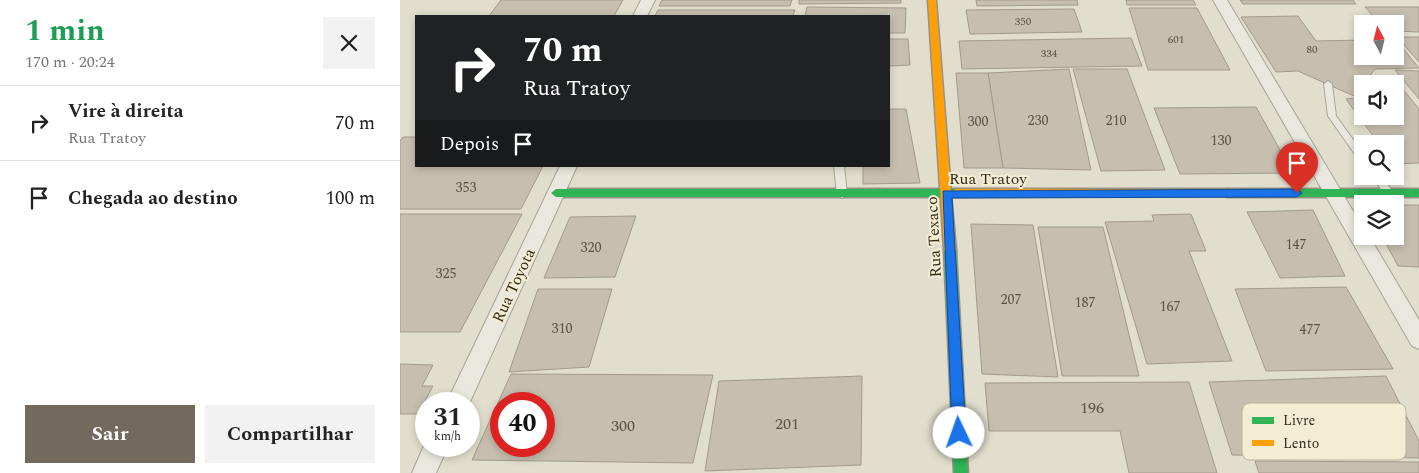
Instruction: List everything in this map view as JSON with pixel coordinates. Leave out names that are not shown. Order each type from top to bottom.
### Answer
[{"type":"street","points":[[640,15],[648,0]]},
{"type":"street","name":"Rua Texaco","points":[[932,0],[947,194],[961,473]]},
{"type":"street","points":[[1220,0],[1336,193],[1419,339]]},
{"type":"street","name":"Rua Toyota","points":[[462,392],[569,167]]},
{"type":"street","name":"Rua Tratoy","points":[[556,193],[1419,193]]},
{"type":"street","points":[[424,473],[431,457]]},
{"type":"lane","points":[[1328,84],[1332,116],[1354,147]]},
{"type":"lane","points":[[839,167],[842,194]]},
{"type":"lane","points":[[1383,185],[1389,193]]},
{"type":"building","points":[[501,0],[623,0],[615,15],[490,15]]},
{"type":"building","points":[[662,0],[792,0],[790,6],[659,6]]},
{"type":"building","points":[[799,0],[901,0],[901,3],[799,4]]},
{"type":"building","points":[[976,0],[1077,0],[1078,5],[977,6]]},
{"type":"building","points":[[1126,0],[1193,0],[1196,5],[1127,5]]},
{"type":"building","points":[[1240,0],[1353,0],[1356,4],[1243,4]]},
{"type":"building","points":[[807,7],[906,8],[905,33],[890,33],[890,15],[805,15]]},
{"type":"building","points":[[1365,7],[1419,7],[1419,32],[1404,31],[1404,15],[1372,15]]},
{"type":"building","points":[[1129,8],[1197,8],[1230,70],[1148,70]]},
{"type":"building","points":[[1074,9],[1082,32],[970,34],[966,10]]},
{"type":"building","points":[[658,10],[795,10],[793,15],[656,15]]},
{"type":"building","points":[[1298,16],[1316,41],[1354,40],[1354,65],[1404,65],[1404,50],[1419,68],[1375,69],[1370,75],[1354,75],[1354,96],[1298,71],[1276,72],[1241,17]]},
{"type":"building","points":[[1404,37],[1419,37],[1419,62],[1404,45]]},
{"type":"building","points":[[1131,38],[1142,66],[962,69],[959,41]]},
{"type":"building","points":[[890,39],[908,39],[910,65],[890,66]]},
{"type":"building","points":[[1069,69],[1091,170],[1003,168],[988,73]]},
{"type":"building","points":[[1073,69],[1127,69],[1165,170],[1101,171]]},
{"type":"building","points":[[1395,70],[1419,71],[1419,99],[1404,81],[1404,75],[1399,75]]},
{"type":"building","points":[[956,73],[988,73],[1003,168],[964,168]]},
{"type":"building","points":[[1404,90],[1419,109],[1419,163],[1404,164],[1404,135],[1372,135],[1365,125],[1404,125]]},
{"type":"building","points":[[1354,98],[1354,110],[1346,99]]},
{"type":"building","points":[[1256,107],[1293,173],[1180,174],[1154,108]]},
{"type":"building","points":[[890,109],[906,109],[920,183],[863,184],[863,167],[890,167]]},
{"type":"building","points":[[403,137],[415,137],[415,167],[542,167],[521,209],[400,209],[400,141]]},
{"type":"building","points":[[1404,205],[1419,205],[1419,267],[1398,266],[1387,245],[1404,245]]},
{"type":"building","points":[[1313,210],[1345,276],[1280,278],[1247,212]]},
{"type":"building","points":[[400,214],[522,214],[460,332],[400,332]]},
{"type":"building","points":[[1191,214],[1206,251],[1189,251],[1232,361],[1147,364],[1105,222],[1154,221],[1152,215]]},
{"type":"building","points":[[636,216],[615,277],[544,278],[570,217]]},
{"type":"building","points":[[971,224],[1033,225],[1058,377],[982,374]]},
{"type":"building","points":[[1038,227],[1103,227],[1139,376],[1062,376]]},
{"type":"building","points":[[1346,287],[1393,369],[1266,371],[1235,289]]},
{"type":"building","points":[[538,289],[612,289],[589,367],[509,372]]},
{"type":"building","points":[[400,364],[433,365],[422,386],[433,386],[430,392],[415,392],[415,414],[400,414]]},
{"type":"building","points":[[511,374],[713,375],[693,463],[472,460],[473,457],[480,457],[480,442],[490,420],[490,457],[555,457],[555,392],[503,392]]},
{"type":"building","points":[[862,376],[861,465],[705,471],[719,381]]},
{"type":"building","points":[[1386,376],[1400,403],[1242,403],[1242,455],[1232,455],[1209,382]]},
{"type":"building","points":[[1189,382],[1217,473],[1129,473],[1120,431],[989,431],[985,383]]},
{"type":"building","points":[[1406,415],[1419,441],[1419,458],[1406,458]]},
{"type":"building","points":[[1255,461],[1419,462],[1419,473],[1259,473]]},
{"type":"traffic: fast","points":[[556,193],[956,193]]},
{"type":"traffic: fast","points":[[1227,193],[1419,193]]},
{"type":"traffic: fast","points":[[950,250],[961,473]]},
{"type":"traffic: slow","points":[[932,0],[950,250]]},
{"type":"traffic: slow","points":[[956,193],[1227,193]]},
{"type":"route","points":[[959,433],[947,194],[1297,193]]}]
